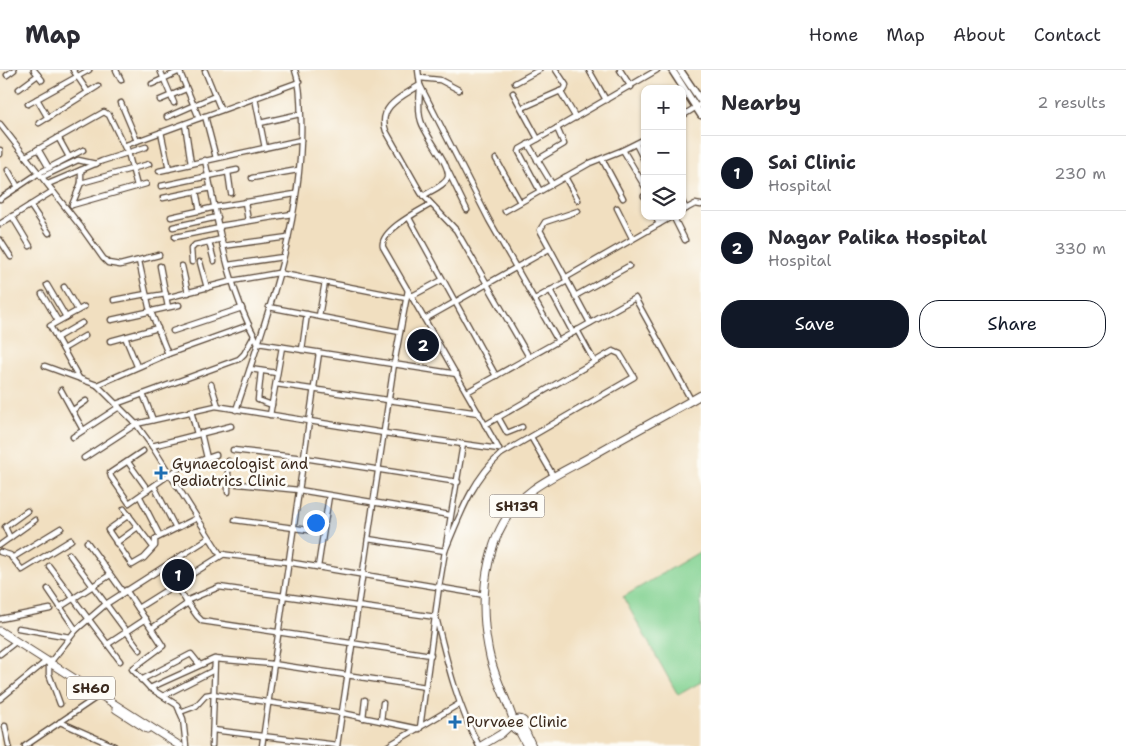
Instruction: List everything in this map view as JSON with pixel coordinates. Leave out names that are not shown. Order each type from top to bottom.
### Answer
[{"type":"main road","points":[[672,70],[699,104]]},
{"type":"main road","points":[[680,70],[699,104],[701,115]]},
{"type":"main road","name":"SH139","points":[[518,726],[495,676],[488,647],[485,594],[488,564],[497,537],[509,515],[532,490],[701,395]]},
{"type":"main road","name":"SH60","points":[[0,631],[172,746]]},
{"type":"main road","name":"SH60","points":[[0,636],[180,746]]},
{"type":"main road","points":[[480,746],[518,726]]},
{"type":"main road","points":[[518,726],[527,746]]},
{"type":"main road","points":[[518,726],[532,746]]},
{"type":"street","points":[[7,75],[14,70]]},
{"type":"street","points":[[34,70],[42,80]]},
{"type":"street","points":[[74,70],[88,92]]},
{"type":"street","points":[[28,104],[88,70]]},
{"type":"street","points":[[116,70],[121,80]]},
{"type":"street","points":[[160,70],[174,103]]},
{"type":"street","points":[[152,84],[180,70],[199,118]]},
{"type":"street","points":[[236,410],[283,257],[296,194],[301,140],[299,82],[295,70]]},
{"type":"street","points":[[418,70],[420,78],[419,111],[421,122],[468,210]]},
{"type":"street","points":[[515,83],[539,70]]},
{"type":"street","points":[[522,108],[565,89],[566,85],[556,70]]},
{"type":"street","points":[[589,70],[606,100]]},
{"type":"street","points":[[620,70],[631,87]]},
{"type":"street","points":[[540,191],[519,152],[520,149],[631,87],[657,70]]},
{"type":"street","points":[[205,71],[221,110]]},
{"type":"street","points":[[19,89],[38,75]]},
{"type":"street","points":[[420,78],[440,80],[459,90]]},
{"type":"street","points":[[126,150],[126,145],[299,82]]},
{"type":"street","points":[[420,85],[391,104],[386,110],[383,123],[393,147],[424,196],[456,230],[529,357]]},
{"type":"street","points":[[420,85],[516,267],[558,341]]},
{"type":"street","points":[[40,123],[98,86]]},
{"type":"street","points":[[160,100],[186,89]]},
{"type":"street","points":[[560,91],[576,118]]},
{"type":"street","points":[[513,93],[538,138]]},
{"type":"street","points":[[167,117],[215,96]]},
{"type":"street","points":[[255,98],[265,148]]},
{"type":"street","points":[[37,99],[48,118]]},
{"type":"street","points":[[121,103],[137,141]]},
{"type":"street","points":[[686,113],[699,104]]},
{"type":"street","points":[[26,156],[104,112],[109,115],[126,150],[137,186]]},
{"type":"street","points":[[260,123],[300,114]]},
{"type":"street","points":[[205,116],[216,158]]},
{"type":"street","points":[[0,124],[53,190],[98,254],[108,263],[120,265],[160,255]]},
{"type":"street","points":[[185,124],[191,164]]},
{"type":"street","points":[[537,160],[564,144],[557,128]]},
{"type":"street","points":[[161,132],[169,169]]},
{"type":"street","points":[[58,137],[69,158]]},
{"type":"street","points":[[159,171],[301,140]]},
{"type":"street","points":[[505,210],[590,163],[641,141]]},
{"type":"street","points":[[528,144],[552,184]]},
{"type":"street","points":[[636,144],[641,154]]},
{"type":"street","points":[[48,184],[126,150],[146,147]]},
{"type":"street","points":[[38,149],[49,168]]},
{"type":"street","points":[[41,175],[49,168],[83,150]]},
{"type":"street","points":[[623,150],[641,180]]},
{"type":"street","points":[[496,159],[520,202]]},
{"type":"street","points":[[602,159],[623,198]]},
{"type":"street","points":[[1,197],[41,175],[78,160],[96,164]]},
{"type":"street","points":[[205,160],[232,281],[258,343]]},
{"type":"street","points":[[81,183],[149,164]]},
{"type":"street","points":[[424,196],[448,178],[445,165]]},
{"type":"street","points":[[8,170],[18,187]]},
{"type":"street","points":[[68,211],[81,183],[80,170]]},
{"type":"street","points":[[161,186],[237,170]]},
{"type":"street","points":[[252,178],[298,170]]},
{"type":"street","points":[[228,172],[231,193]]},
{"type":"street","points":[[565,177],[578,200]]},
{"type":"street","points":[[72,205],[146,184]]},
{"type":"street","points":[[163,198],[211,188]]},
{"type":"street","points":[[0,224],[53,190]]},
{"type":"street","points":[[196,192],[200,211]]},
{"type":"street","points":[[171,217],[216,207],[296,194]]},
{"type":"street","points":[[245,202],[248,221]]},
{"type":"street","points":[[30,204],[49,233]]},
{"type":"street","points":[[431,204],[389,231],[382,242],[501,454]]},
{"type":"street","points":[[686,209],[695,204],[701,205]]},
{"type":"street","points":[[617,208],[632,238]]},
{"type":"street","points":[[578,211],[543,224],[540,230],[590,323]]},
{"type":"street","points":[[175,237],[248,221],[292,214]]},
{"type":"street","points":[[12,216],[30,246]]},
{"type":"street","points":[[173,227],[218,217]]},
{"type":"street","points":[[409,218],[496,376]]},
{"type":"street","points":[[657,220],[659,224]]},
{"type":"street","points":[[534,299],[632,238],[666,220]]},
{"type":"street","points":[[675,220],[686,240]]},
{"type":"street","points":[[198,233],[200,244]]},
{"type":"street","points":[[223,246],[288,237]]},
{"type":"street","points":[[192,262],[191,249],[200,244],[222,239]]},
{"type":"street","points":[[0,240],[11,256]]},
{"type":"street","points":[[209,242],[214,261]]},
{"type":"street","points":[[425,319],[549,249]]},
{"type":"street","points":[[228,265],[283,257]]},
{"type":"street","points":[[139,261],[151,311],[168,354]]},
{"type":"street","points":[[200,262],[207,288]]},
{"type":"street","points":[[160,266],[168,307]]},
{"type":"street","points":[[182,266],[188,293]]},
{"type":"street","points":[[575,296],[629,266]]},
{"type":"street","points":[[114,300],[188,293],[232,281],[278,273],[406,298]]},
{"type":"street","points":[[412,296],[442,280]]},
{"type":"street","points":[[319,316],[324,282]]},
{"type":"street","points":[[47,285],[66,317]]},
{"type":"street","points":[[64,287],[78,310]]},
{"type":"street","points":[[213,730],[337,746],[394,364],[408,290]]},
{"type":"street","points":[[550,290],[594,361]]},
{"type":"street","points":[[42,294],[58,321]]},
{"type":"street","points":[[467,392],[635,298],[691,400]]},
{"type":"street","points":[[111,320],[179,305]]},
{"type":"street","points":[[79,378],[50,326],[84,307]]},
{"type":"street","points":[[269,307],[400,332]]},
{"type":"street","points":[[173,331],[242,308]]},
{"type":"street","points":[[302,350],[307,314]]},
{"type":"street","points":[[56,338],[82,323]]},
{"type":"street","points":[[97,385],[137,366],[249,325]]},
{"type":"street","points":[[110,341],[158,328]]},
{"type":"street","points":[[63,349],[85,336]]},
{"type":"street","points":[[73,437],[118,406],[143,394],[238,359],[244,354],[254,336]]},
{"type":"street","points":[[125,337],[137,366]]},
{"type":"street","points":[[258,343],[457,374]]},
{"type":"street","points":[[270,415],[282,347]]},
{"type":"street","points":[[445,551],[464,504],[479,476],[501,454],[634,377],[617,351],[613,351],[485,425]]},
{"type":"street","points":[[262,746],[282,595],[320,353]]},
{"type":"street","points":[[45,366],[97,385],[136,424],[170,474],[218,553],[287,562],[485,594]]},
{"type":"street","points":[[250,369],[278,373]]},
{"type":"street","points":[[261,371],[258,396],[260,401],[272,405]]},
{"type":"street","points":[[212,384],[218,406]]},
{"type":"street","points":[[276,384],[315,388],[478,413]]},
{"type":"street","points":[[61,390],[83,430]]},
{"type":"street","points":[[143,394],[153,420]]},
{"type":"street","points":[[73,410],[86,401]]},
{"type":"street","points":[[263,414],[265,403]]},
{"type":"street","points":[[84,458],[136,424],[218,406],[310,422],[498,448]]},
{"type":"street","points":[[191,411],[207,458]]},
{"type":"street","points":[[498,417],[507,433],[522,427]]},
{"type":"street","points":[[152,446],[231,426]]},
{"type":"street","points":[[531,437],[554,477]]},
{"type":"street","points":[[420,729],[439,587],[463,444]]},
{"type":"street","points":[[233,450],[304,458],[458,482]]},
{"type":"street","points":[[143,451],[110,475],[128,502],[131,503],[185,464],[216,454]]},
{"type":"street","points":[[228,461],[228,492]]},
{"type":"street","points":[[128,462],[148,490]]},
{"type":"street","points":[[228,483],[299,490],[450,515]]},
{"type":"street","points":[[154,486],[175,527]]},
{"type":"street","points":[[318,567],[329,496]]},
{"type":"street","points":[[140,497],[160,536]]},
{"type":"street","points":[[124,509],[153,547]]},
{"type":"street","points":[[10,538],[5,528],[27,510]]},
{"type":"street","points":[[129,515],[108,530],[132,565],[153,547],[154,540],[175,527],[197,518]]},
{"type":"street","points":[[0,545],[35,520]]},
{"type":"street","points":[[235,520],[323,532]]},
{"type":"street","points":[[116,543],[138,527]]},
{"type":"street","points":[[12,558],[61,528]]},
{"type":"street","points":[[0,699],[48,664],[89,617],[125,591],[209,538]]},
{"type":"street","points":[[368,539],[445,551]]},
{"type":"street","points":[[0,552],[10,555],[22,570],[71,540]]},
{"type":"street","points":[[87,542],[110,575],[138,608],[163,646],[132,669],[150,688],[177,705],[186,746]]},
{"type":"street","points":[[69,554],[140,650]]},
{"type":"street","points":[[138,608],[224,554]]},
{"type":"street","points":[[50,566],[120,661]]},
{"type":"street","points":[[60,607],[110,575]]},
{"type":"street","points":[[175,585],[202,621],[431,655]]},
{"type":"street","points":[[152,628],[187,602],[216,587],[436,617]]},
{"type":"street","points":[[48,589],[76,630]]},
{"type":"street","points":[[0,619],[50,609]]},
{"type":"street","points":[[436,617],[460,704],[466,721],[480,746]]},
{"type":"street","points":[[108,644],[146,619]]},
{"type":"street","points":[[18,628],[70,638]]},
{"type":"street","points":[[0,654],[13,644]]},
{"type":"street","points":[[141,680],[191,654],[198,664]]},
{"type":"street","points":[[150,688],[198,664],[215,660],[273,664],[426,687]]},
{"type":"street","points":[[212,746],[212,694],[215,660]]},
{"type":"street","points":[[48,664],[49,674],[60,704]]},
{"type":"street","points":[[162,696],[214,670]]},
{"type":"street","points":[[180,712],[196,706],[205,696],[212,694],[342,713],[420,729]]},
{"type":"street","points":[[25,746],[97,697]]},
{"type":"street","points":[[363,718],[365,700]]},
{"type":"street","points":[[381,722],[383,703]]},
{"type":"street","points":[[388,746],[460,704]]},
{"type":"street","points":[[60,722],[99,737],[114,746]]},
{"type":"street","points":[[5,726],[9,746]]},
{"type":"green space","points":[[701,551],[701,682],[678,695],[623,597]]},
{"type":"place","name":"Nagar Palika Hospital","points":[[423,345]]},
{"type":"place","name":"Gynaecologist and Pediatrics Clinic","points":[[161,473]]},
{"type":"place","name":"Sai Clinic","points":[[178,575]]},
{"type":"place","name":"Purvaee Clinic","points":[[455,722]]}]
